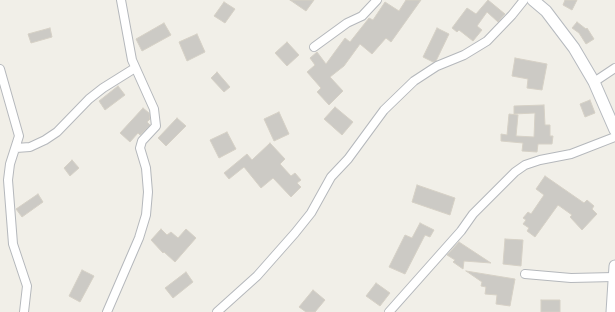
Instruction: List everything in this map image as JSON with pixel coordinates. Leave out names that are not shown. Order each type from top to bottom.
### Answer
[{"type":"main road","points":[[533,0],[546,11],[574,48],[594,82],[615,130]]},
{"type":"main road","points":[[612,312],[615,266]]},
{"type":"street","points":[[106,312],[139,238],[146,215],[148,192],[146,168],[140,148],[142,141],[156,126],[156,117],[132,60],[121,0]]},
{"type":"street","points":[[314,47],[347,23],[362,16],[377,0]]},
{"type":"street","points":[[217,312],[257,276],[295,233],[311,213],[331,177],[348,159],[384,110],[414,81],[437,66],[464,55],[487,41],[524,0]]},
{"type":"street","points":[[16,148],[30,147],[57,132],[98,92],[135,68]]},
{"type":"street","points":[[594,82],[615,68]]},
{"type":"street","points":[[0,69],[19,136],[10,164],[8,180],[13,244],[27,286],[24,312]]},
{"type":"street","points":[[389,312],[455,237],[472,214],[515,172],[525,165],[540,160],[571,154],[615,137]]},
{"type":"street","points":[[525,274],[571,278],[614,277]]},
{"type":"building","points":[[290,0],[314,0],[306,11]]},
{"type":"building","points":[[406,0],[421,0],[391,42],[386,38],[372,54],[360,44],[344,66],[330,77],[343,91],[329,105],[317,92],[321,88],[307,72],[315,65],[310,58],[317,52],[326,64],[345,38],[350,42],[369,18],[373,20],[385,2],[399,11]]},
{"type":"building","points":[[488,0],[505,14],[498,22],[487,12],[477,26],[482,30],[473,41],[459,30],[457,32],[452,28],[467,8],[476,14]]},
{"type":"building","points":[[565,0],[577,0],[572,10],[563,5]]},
{"type":"building","points":[[224,2],[235,9],[225,23],[214,16]]},
{"type":"building","points":[[577,22],[586,29],[587,28],[594,39],[586,44],[579,33],[572,28]]},
{"type":"building","points":[[164,23],[171,35],[142,51],[136,39]]},
{"type":"building","points":[[50,28],[52,37],[31,43],[28,34]]},
{"type":"building","points":[[437,28],[449,34],[436,61],[433,62],[423,57]]},
{"type":"building","points":[[197,34],[205,52],[187,61],[179,42]]},
{"type":"building","points":[[287,42],[299,55],[287,66],[275,53]]},
{"type":"building","points":[[515,58],[547,64],[542,90],[527,88],[528,79],[512,76]]},
{"type":"building","points":[[217,72],[230,87],[224,92],[211,78]]},
{"type":"building","points":[[118,86],[125,95],[105,110],[99,101]]},
{"type":"building","points":[[590,100],[595,113],[585,117],[580,104]]},
{"type":"building","points":[[544,105],[545,125],[550,125],[550,136],[553,136],[552,144],[538,144],[537,152],[522,151],[523,143],[501,141],[501,134],[507,135],[509,114],[518,115],[516,136],[534,137],[535,113],[514,114],[514,106]]},
{"type":"building","points":[[335,107],[353,122],[342,135],[324,119]]},
{"type":"building","points":[[143,108],[149,113],[150,119],[147,122],[150,125],[140,135],[138,133],[130,142],[120,133]]},
{"type":"building","points":[[279,112],[289,134],[274,141],[264,119]]},
{"type":"building","points":[[177,118],[186,126],[166,146],[158,138]]},
{"type":"building","points":[[227,132],[236,149],[219,158],[210,140]]},
{"type":"building","points":[[270,143],[285,159],[280,164],[291,176],[295,173],[301,180],[297,183],[301,187],[291,197],[273,178],[261,188],[244,167],[229,179],[224,173],[247,154],[252,160]]},
{"type":"building","points":[[72,160],[79,168],[70,176],[64,168]]},
{"type":"building","points":[[545,176],[584,203],[587,200],[594,206],[592,209],[597,214],[582,230],[570,217],[572,215],[558,205],[535,237],[527,231],[529,228],[523,224],[526,220],[523,218],[528,212],[531,214],[544,195],[536,189]]},
{"type":"building","points":[[417,185],[455,198],[450,215],[412,202]]},
{"type":"building","points":[[38,194],[43,202],[22,217],[16,209]]},
{"type":"building","points":[[420,223],[434,230],[430,237],[425,235],[405,274],[389,267],[405,235],[412,238]]},
{"type":"building","points":[[161,229],[167,235],[171,232],[178,238],[186,229],[196,238],[175,262],[164,252],[163,253],[151,240]]},
{"type":"building","points":[[505,239],[523,240],[521,266],[503,264]]},
{"type":"building","points":[[459,242],[491,263],[464,261],[463,269],[453,262],[455,260],[447,255]]},
{"type":"building","points":[[82,270],[94,276],[80,302],[69,296]]},
{"type":"building","points":[[466,271],[515,279],[510,306],[496,304],[497,295],[485,294],[486,287],[481,286],[482,282]]},
{"type":"building","points":[[186,272],[193,282],[173,298],[165,288]]},
{"type":"building","points":[[376,283],[390,293],[380,306],[366,296]]},
{"type":"building","points":[[313,290],[325,300],[315,312],[306,312],[299,307]]},
{"type":"building","points":[[541,300],[560,300],[560,312],[541,312]]}]
